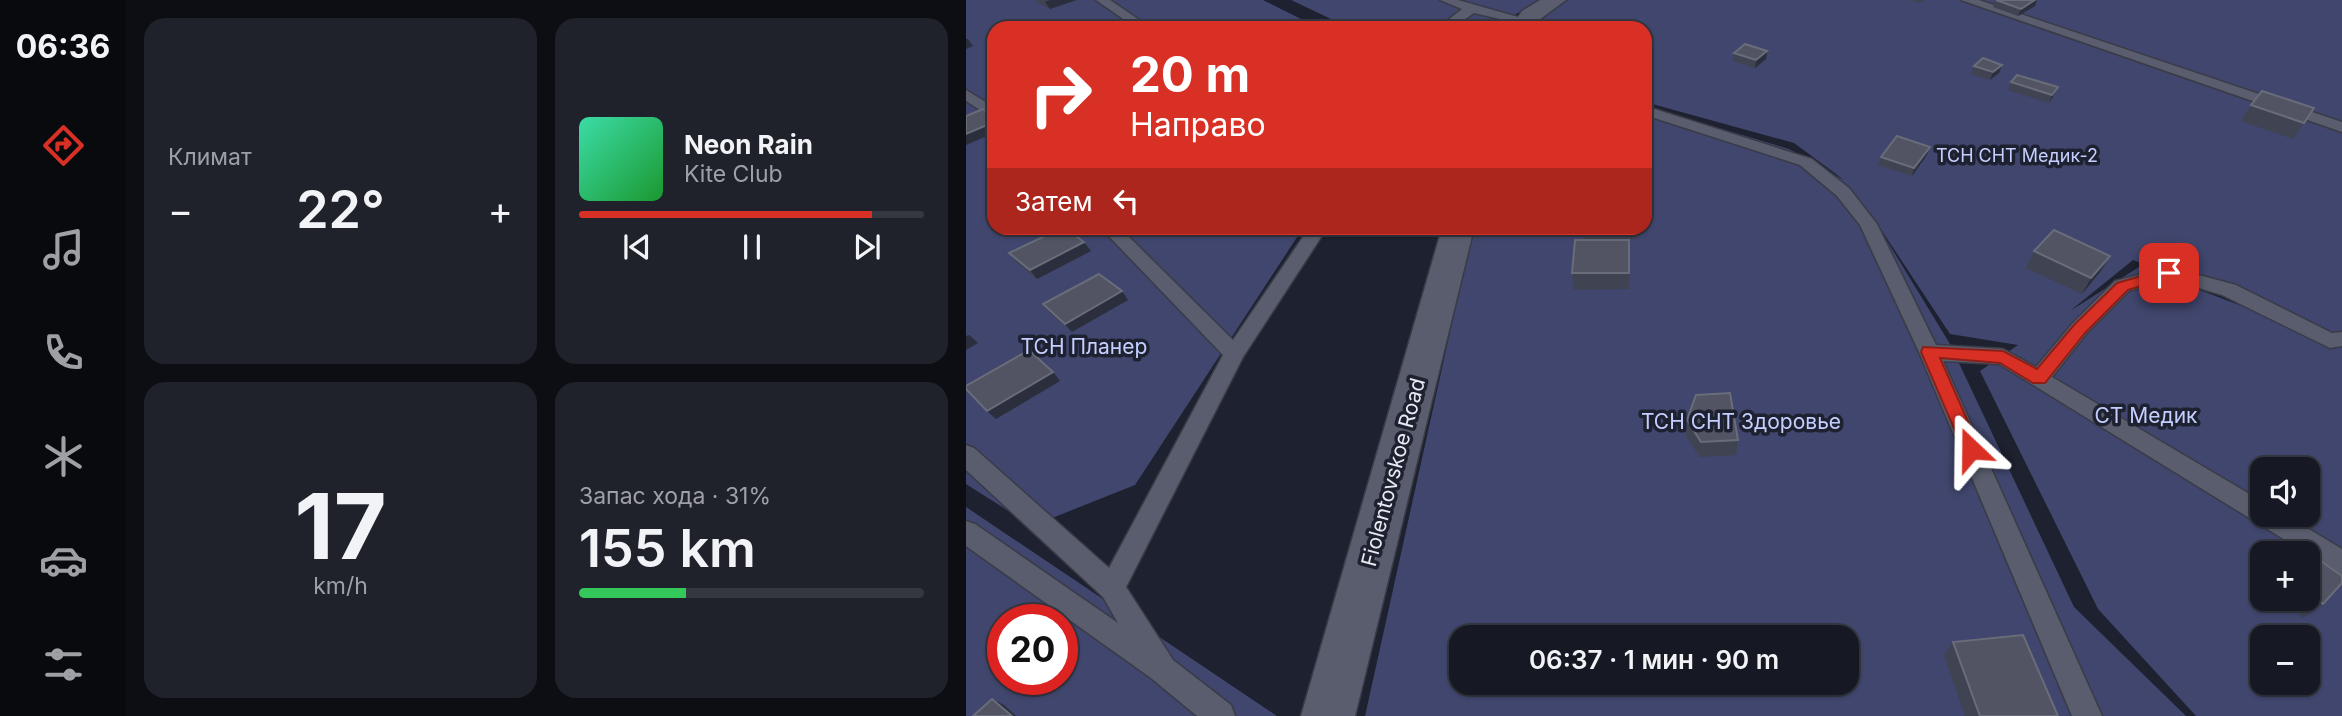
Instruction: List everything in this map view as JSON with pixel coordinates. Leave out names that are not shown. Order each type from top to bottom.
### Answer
[{"type":"main road","points":[[1527,21],[1530,16],[1555,0]]},
{"type":"main road","name":"Fiolentovskoe Road","points":[[1328,716],[1456,235]]},
{"type":"lane","points":[[1102,0],[1134,21]]},
{"type":"lane","points":[[1446,0],[1512,21]]},
{"type":"lane","points":[[1967,0],[2342,127]]},
{"type":"lane","points":[[1454,21],[1471,9]]},
{"type":"lane","points":[[966,94],[987,109]]},
{"type":"lane","points":[[1652,112],[1806,162],[1843,192],[1868,224],[1929,352],[2087,716]]},
{"type":"lane","points":[[1117,235],[1234,354]]},
{"type":"lane","points":[[1112,588],[1234,354],[1313,235]]},
{"type":"lane","points":[[2039,378],[2079,329],[2122,286],[2169,273],[2229,290],[2330,341],[2342,339]]},
{"type":"lane","points":[[1929,352],[2003,357],[2342,563]]},
{"type":"lane","points":[[966,455],[1112,588],[1163,670]]},
{"type":"lane","points":[[966,532],[1163,670],[1220,716]]},
{"type":"green space","name":"ТСН Планер","points":[[966,0],[1263,0],[1305,21],[987,21],[987,235],[1298,235],[1135,485],[1032,526],[966,484]]},
{"type":"green space","points":[[1291,0],[1538,0],[1506,21],[1335,21]]},
{"type":"green space","points":[[1568,0],[2342,0],[2342,339],[2133,260],[2070,311],[2139,267],[2342,344],[2342,716],[2196,716],[2098,609],[1980,371],[2018,345],[1950,334],[1872,216],[1950,344],[2074,607],[2186,716],[1365,716],[1471,235],[1652,235],[1652,108],[1789,149],[1844,180],[1794,143],[1652,104],[1652,21],[1540,21],[1545,12]]},
{"type":"green space","points":[[966,507],[1277,716],[966,716]]},
{"type":"building","points":[[1996,0],[2035,0],[2021,9]]},
{"type":"building","points":[[1745,44],[1767,51],[1756,60],[1734,53]]},
{"type":"building","points":[[1983,58],[2002,65],[1993,72],[1974,66]]},
{"type":"building","points":[[2017,75],[2058,87],[2052,95],[2011,82]]},
{"type":"building","points":[[2262,91],[2314,108],[2304,123],[2251,105]]},
{"type":"building","points":[[983,109],[987,112],[987,125],[966,134],[966,116]]},
{"type":"building","points":[[1897,136],[1930,147],[1914,168],[1881,157]]},
{"type":"building","points":[[2054,230],[2110,256],[2091,278],[2034,251]]},
{"type":"building","points":[[1047,235],[1074,235],[1084,242],[1030,270],[1009,253]]},
{"type":"building","points":[[1575,240],[1629,240],[1629,273],[1572,273]]},
{"type":"building","points":[[1099,274],[1122,291],[1065,324],[1043,304]]},
{"type":"building","points":[[1029,350],[1053,372],[987,411],[966,389],[966,386]]},
{"type":"building","points":[[1730,393],[1738,440],[1701,442],[1687,420],[1696,395]]},
{"type":"building","points":[[2320,560],[2342,576],[2342,583],[2323,604],[2320,602]]},
{"type":"building","points":[[2023,635],[2058,716],[1980,716],[1953,642]]},
{"type":"building","points":[[992,699],[1012,716],[973,716]]},
{"type":"route","points":[[1971,449],[1929,352],[2003,357],[2039,378],[2079,329],[2122,286],[2169,273]]},
{"type":"park label","name":"ТСН СНТ Медик-2","points":[[2017,155]]},
{"type":"park label","name":"СТ Медик","points":[[2146,415]]},
{"type":"park label","name":"ТСН СНТ Здоровье","points":[[1741,421]]}]
